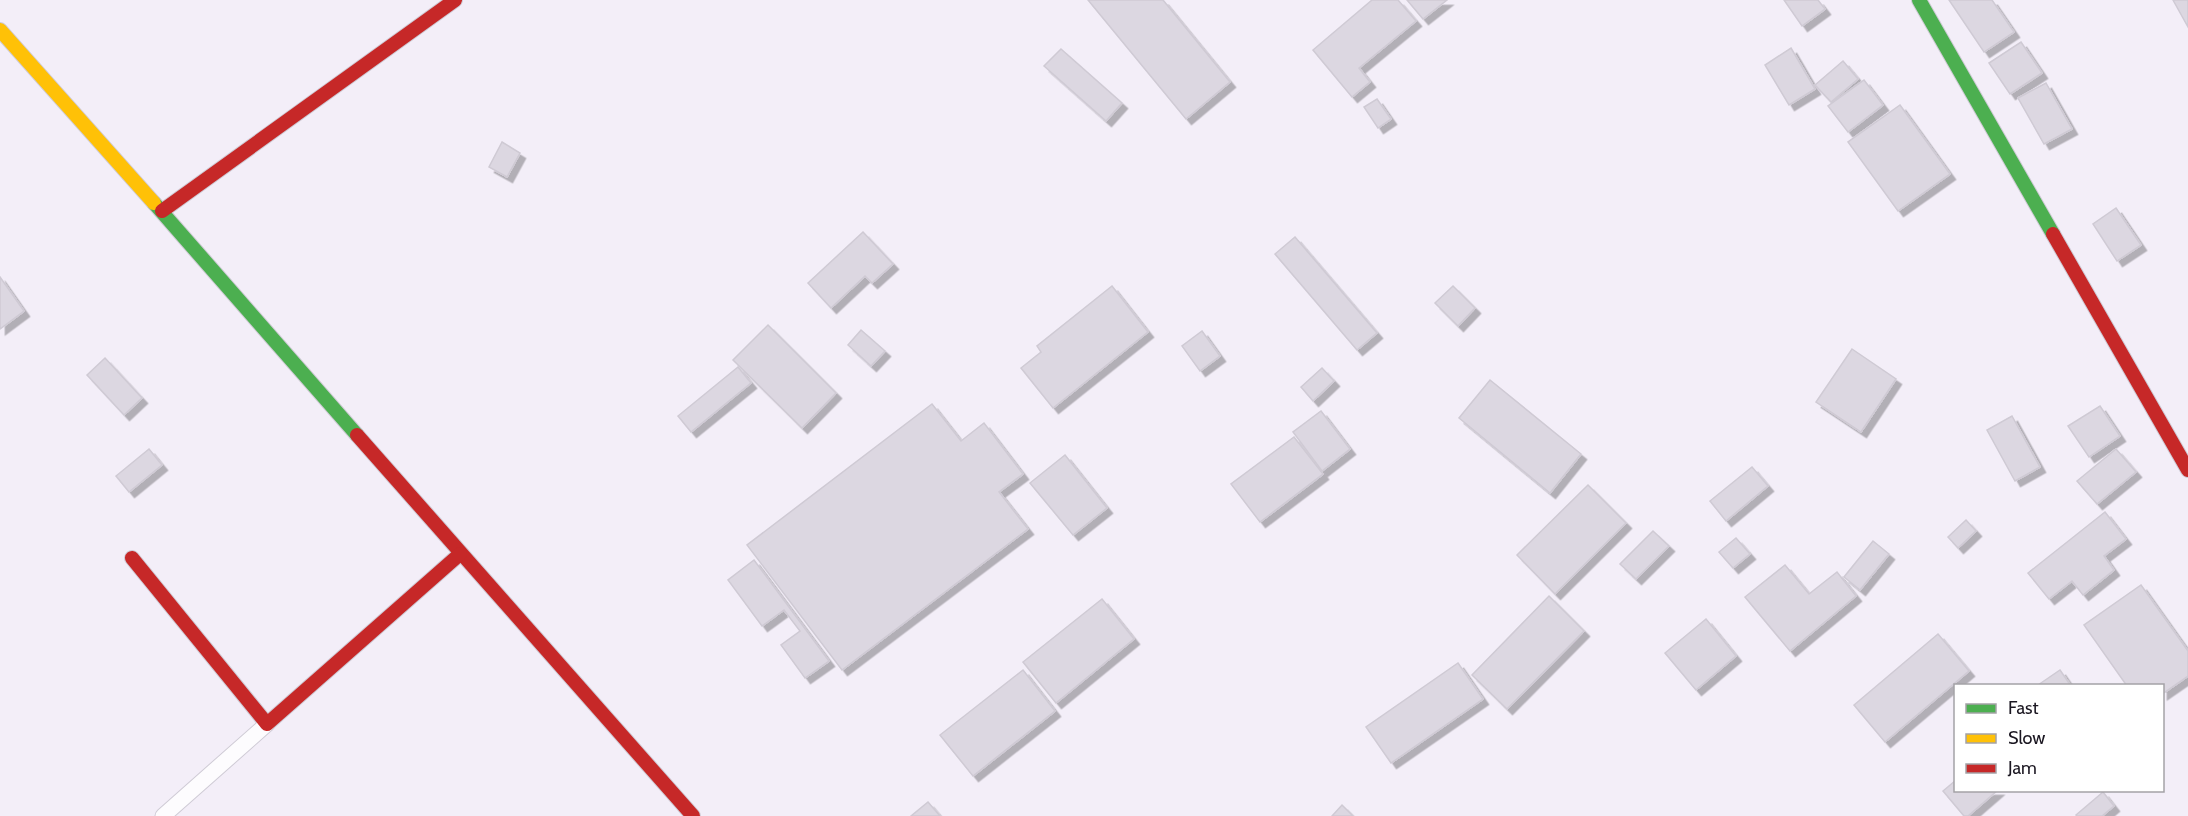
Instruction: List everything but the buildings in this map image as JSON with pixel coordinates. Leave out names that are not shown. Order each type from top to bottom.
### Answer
[{"type":"street","points":[[162,211],[455,0]]},
{"type":"street","points":[[1919,0],[2188,470]]},
{"type":"street","points":[[0,30],[162,211],[460,554],[693,816]]},
{"type":"street","points":[[132,558],[267,724],[460,554]]},
{"type":"lane","points":[[163,816],[267,724]]},
{"type":"traffic: fast","points":[[1919,0],[2053,234]]},
{"type":"traffic: fast","points":[[154,203],[357,435]]},
{"type":"traffic: slow","points":[[0,30],[154,203]]},
{"type":"traffic: jam","points":[[162,211],[455,0]]},
{"type":"traffic: jam","points":[[2053,234],[2188,470]]},
{"type":"traffic: jam","points":[[357,435],[693,816]]},
{"type":"traffic: jam","points":[[132,558],[267,724],[460,554]]}]
